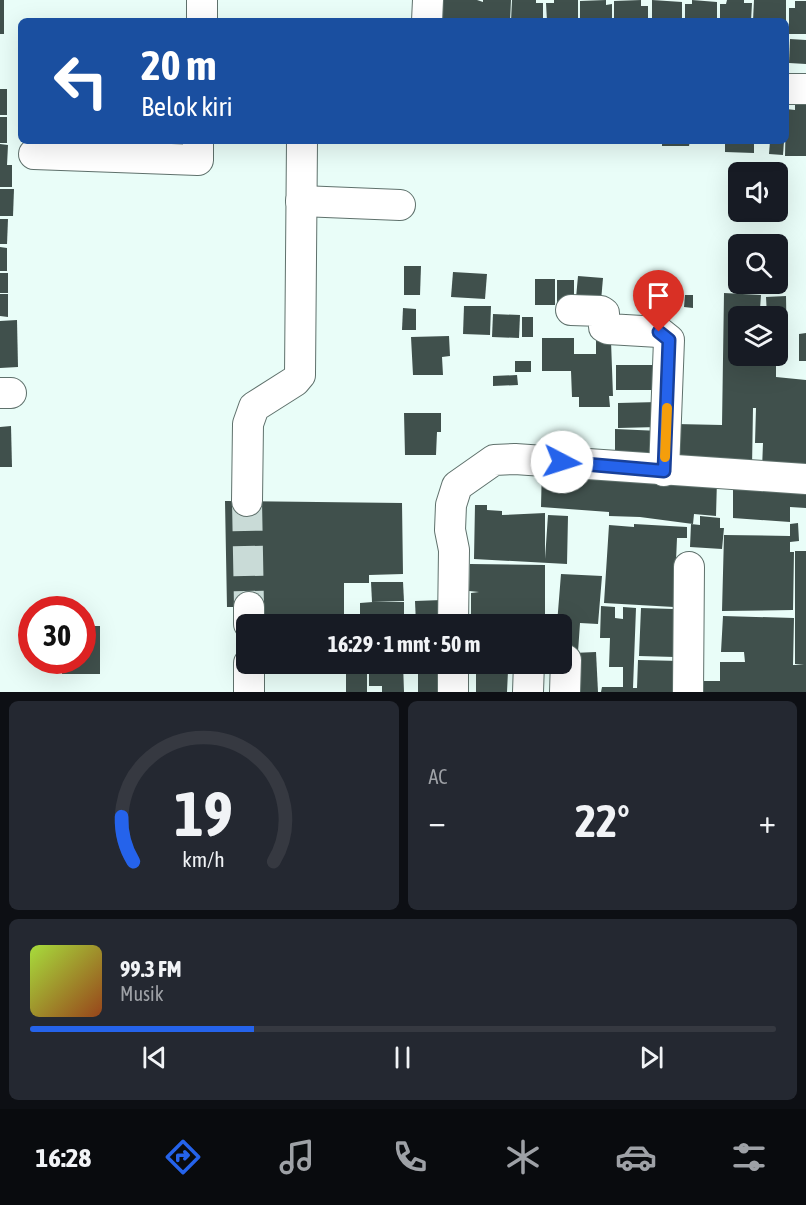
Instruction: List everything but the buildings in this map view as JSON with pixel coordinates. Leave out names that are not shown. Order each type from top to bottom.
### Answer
[{"type":"street","points":[[202,0],[202,18]]},
{"type":"street","points":[[427,18],[428,0]]},
{"type":"street","points":[[789,89],[806,89]]},
{"type":"street","points":[[34,154],[198,160],[198,144]]},
{"type":"street","points":[[247,501],[248,424],[254,407],[296,381],[300,375],[302,144]]},
{"type":"street","points":[[301,201],[400,205]]},
{"type":"street","points":[[571,310],[601,311],[604,313],[604,327],[608,329],[659,332],[669,340],[664,471]]},
{"type":"street","points":[[453,614],[451,505],[457,486],[468,476],[494,460],[515,459],[806,480]]},
{"type":"street","points":[[688,692],[690,567]]},
{"type":"street","points":[[249,674],[249,692]]},
{"type":"street","points":[[453,674],[453,692]]},
{"type":"street","points":[[528,692],[529,674]]},
{"type":"street","points":[[565,692],[566,674]]},
{"type":"tunnel","points":[[247,501],[249,607]]},
{"type":"slow traffic","points":[[665,457],[667,408]]},
{"type":"route","points":[[562,462],[664,471],[669,340],[659,332]]}]
